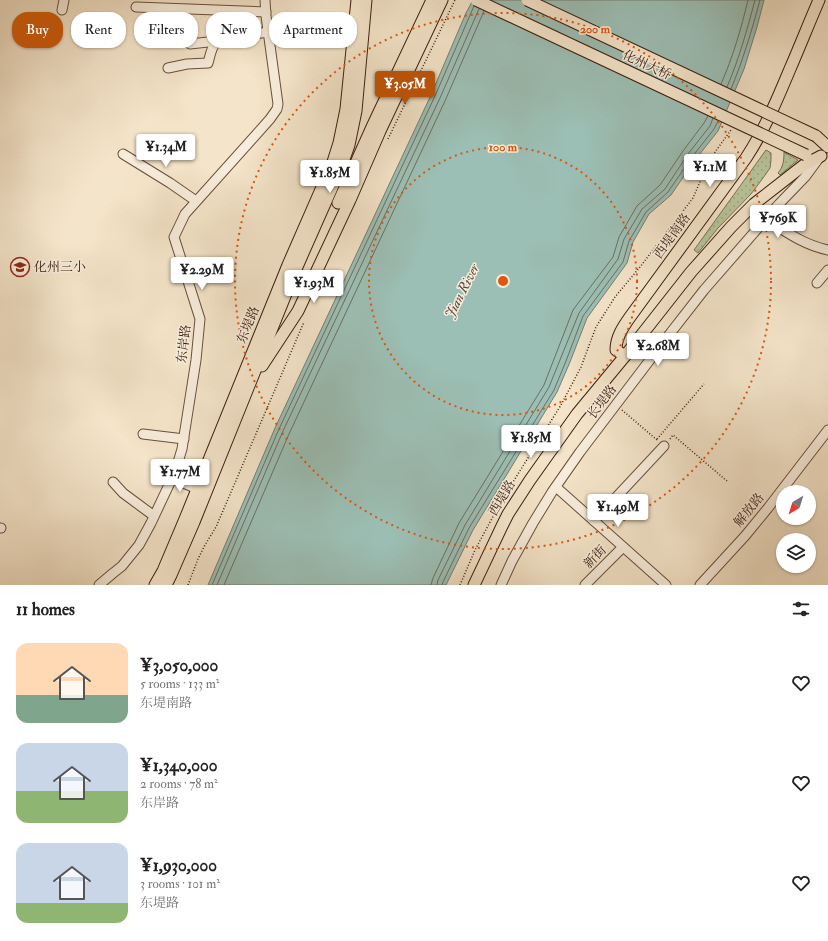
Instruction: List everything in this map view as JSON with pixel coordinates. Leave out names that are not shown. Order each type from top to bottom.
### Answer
[{"type":"main road","name":"东堤路","points":[[166,585],[194,522],[296,269],[333,162],[339,143],[346,109],[357,0]]},
{"type":"main road","name":"东堤路","points":[[155,585],[163,571],[288,265],[342,165],[349,145],[356,111],[366,0]]},
{"type":"main road","points":[[338,203],[370,130],[432,0]]},
{"type":"main road","points":[[247,390],[298,311],[350,200],[380,131],[442,0]]},
{"type":"main road","name":"化州大桥","points":[[476,0],[806,155],[826,153],[816,136],[527,0]]},
{"type":"main road","name":"西堤南路","points":[[625,356],[616,350],[620,333],[758,140],[819,0]]},
{"type":"main road","points":[[353,122],[360,127],[370,130]]},
{"type":"main road","name":"西堤路","points":[[474,585],[502,526],[530,480],[577,414],[691,272],[730,227],[754,204],[804,165],[826,153]]},
{"type":"main road","points":[[318,207],[350,200]]},
{"type":"street","points":[[62,10],[64,0]]},
{"type":"street","name":"东岸路","points":[[99,585],[117,570],[139,545],[172,478],[179,460],[184,439],[196,360],[200,319],[174,237],[185,214],[270,119],[277,108],[278,104],[265,0]]},
{"type":"street","points":[[136,7],[266,12]]},
{"type":"street","points":[[261,33],[268,32]]},
{"type":"street","points":[[168,68],[187,64],[208,63],[213,48]]},
{"type":"street","name":"长堤路","points":[[501,585],[512,561],[533,523],[580,452],[704,290],[826,153]]},
{"type":"street","points":[[123,154],[196,201]]},
{"type":"street","points":[[766,219],[801,241],[828,250]]},
{"type":"street","points":[[817,283],[828,270]]},
{"type":"street","name":"解放路","points":[[700,585],[745,536],[828,430]]},
{"type":"street","points":[[143,434],[184,439]]},
{"type":"street","points":[[594,521],[660,442]]},
{"type":"street","points":[[172,478],[197,489]]},
{"type":"street","points":[[113,482],[129,498],[154,516]]},
{"type":"street","points":[[556,487],[666,585]]},
{"type":"street","name":"新街","points":[[585,585],[623,547]]},
{"type":"path","points":[[387,142],[454,0]]},
{"type":"path","points":[[460,585],[475,550],[503,498],[561,405],[581,367],[596,327],[615,297],[693,198],[702,176],[715,152],[734,125]]},
{"type":"path","points":[[188,585],[198,559],[216,527],[281,378],[305,318]]},
{"type":"path","points":[[616,405],[660,442],[704,384]]},
{"type":"path","points":[[673,435],[727,481]]},
{"type":"green space","points":[[766,150],[771,153],[770,168],[751,194],[718,228],[698,253],[694,250]]},
{"type":"green space","points":[[784,152],[798,160],[780,175],[778,173],[783,164]]},
{"type":"water","name":"Jian River","points":[[473,0],[764,0],[744,69],[718,131],[695,160],[671,195],[649,214],[633,242],[627,263],[587,318],[557,392],[473,530],[446,585],[208,585],[275,428],[431,95]]},
{"type":"place","name":"化州三小","points":[[20,267]]}]
